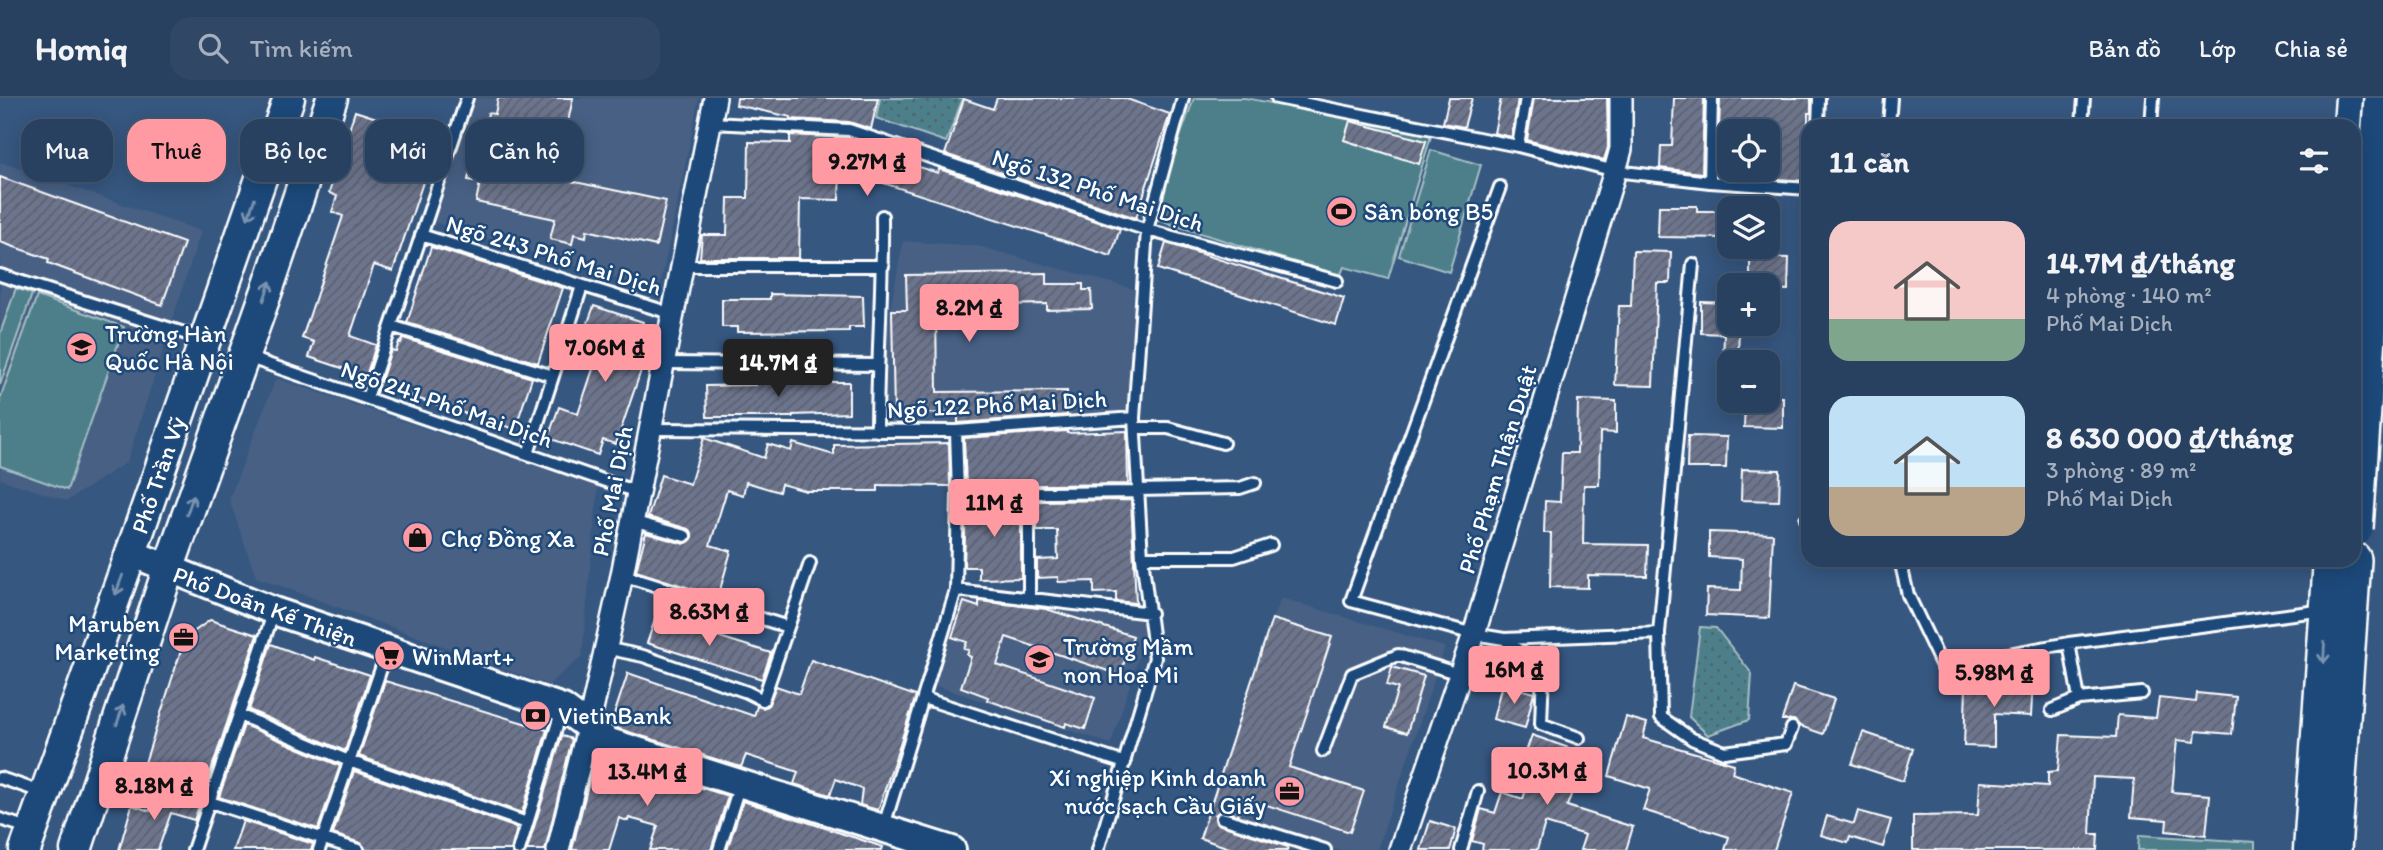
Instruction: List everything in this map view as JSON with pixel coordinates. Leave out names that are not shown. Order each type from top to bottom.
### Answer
[{"type":"highway","points":[[2361,417],[2381,98]]},
{"type":"highway","points":[[2332,850],[2352,567]]},
{"type":"main road","name":"Phố Trần Vỹ","points":[[28,839],[131,553],[289,98]]},
{"type":"main road","name":"Phố Trần Vỹ","points":[[76,850],[168,570],[332,98]]},
{"type":"main road","points":[[2350,119],[2352,98]]},
{"type":"main road","points":[[2361,239],[2370,211],[2381,98]]},
{"type":"main road","points":[[2361,390],[2383,392]]},
{"type":"main road","points":[[2309,850],[2329,567]]},
{"type":"street","name":"Phố Mai Dịch","points":[[558,850],[589,727],[622,575],[715,98]]},
{"type":"street","name":"Phố Phạm Thận Duật","points":[[1400,850],[1474,634],[1615,171],[1621,149],[1621,98]]},
{"type":"street","name":"Phố Doãn Kế Thiện","points":[[131,553],[274,611],[563,708],[609,742],[952,850]]},
{"type":"lane","points":[[367,398],[467,98]]},
{"type":"lane","points":[[1098,850],[1155,658],[1142,557],[1135,423],[1147,230],[1184,98]]},
{"type":"lane","points":[[1277,98],[1518,146],[1615,171],[1801,188]]},
{"type":"lane","points":[[1518,146],[1526,98]]},
{"type":"lane","points":[[1710,182],[1712,98]]},
{"type":"lane","points":[[1818,119],[1819,98]]},
{"type":"lane","points":[[1890,119],[1891,98]]},
{"type":"lane","points":[[2082,119],[2084,98]]},
{"type":"lane","points":[[2151,119],[2152,98]]},
{"type":"lane","name":"Ngõ 132 Phố Mai Dịch","points":[[711,123],[849,131],[1147,230],[1337,281]]},
{"type":"lane","points":[[1500,187],[1351,601],[1474,634],[1504,639],[1659,633]]},
{"type":"lane","points":[[877,431],[877,365],[883,266],[882,216]]},
{"type":"lane","name":"Ngõ 243 Phố Mai Dịch","points":[[421,235],[673,314]]},
{"type":"lane","points":[[1693,264],[1659,633],[1661,717],[1692,739],[1724,752],[1786,744],[1792,729]]},
{"type":"lane","points":[[683,266],[883,266]]},
{"type":"lane","points":[[0,275],[206,340]]},
{"type":"lane","points":[[528,454],[582,286]]},
{"type":"lane","points":[[391,326],[553,376]]},
{"type":"lane","name":"Ngõ 241 Phố Mai Dịch","points":[[244,356],[637,492]]},
{"type":"lane","points":[[664,363],[877,365]]},
{"type":"lane","name":"Ngõ 122 Phố Mai Dịch","points":[[651,429],[956,431],[1135,423],[1168,428],[1223,443]]},
{"type":"lane","points":[[883,828],[956,590],[956,431]]},
{"type":"lane","points":[[958,494],[1240,488],[1255,482]]},
{"type":"lane","points":[[1029,599],[1030,494]]},
{"type":"lane","points":[[632,521],[685,536]]},
{"type":"lane","points":[[1142,557],[1234,557],[1270,545]]},
{"type":"lane","points":[[605,648],[643,656],[763,700],[810,563]]},
{"type":"lane","points":[[1902,567],[1908,595],[1942,666],[2069,643],[2326,610]]},
{"type":"lane","points":[[622,575],[788,627]]},
{"type":"lane","points":[[956,590],[1151,613]]},
{"type":"lane","points":[[193,850],[274,611]]},
{"type":"lane","points":[[1504,639],[1543,670],[1541,724],[1579,738]]},
{"type":"lane","points":[[2069,643],[2079,699]]},
{"type":"lane","points":[[319,850],[387,650]]},
{"type":"lane","points":[[1323,751],[1352,674],[1398,655],[1459,674]]},
{"type":"lane","points":[[2052,710],[2079,699],[2142,693]]},
{"type":"lane","points":[[923,698],[1125,763]]},
{"type":"lane","points":[[519,850],[563,708]]},
{"type":"lane","points":[[239,715],[349,761],[527,823]]},
{"type":"lane","points":[[104,763],[210,802],[358,850]]},
{"type":"lane","points":[[0,778],[44,793]]},
{"type":"lane","points":[[719,850],[740,784]]},
{"type":"lane","points":[[1461,850],[1478,791]]},
{"type":"lane","points":[[1222,818],[1325,850]]},
{"type":"lane","points":[[0,819],[28,839]]},
{"type":"shaded area","points":[[468,98],[699,98],[659,292],[430,221],[442,182],[451,182],[451,153]]},
{"type":"shaded area","name":"Trường Hàn Quốc Hà Nội","points":[[0,162],[21,169],[21,182],[58,182],[201,231],[127,462],[67,501],[0,479]]},
{"type":"shaded area","points":[[903,241],[978,246],[1134,289],[1129,414],[965,425],[869,424]]},
{"type":"shaded area","name":"Chợ Đồng Xa","points":[[276,378],[598,487],[582,657],[548,685],[256,577],[229,499]]},
{"type":"shaded area","name":"Trường Mầm non Hoạ Mi","points":[[964,592],[1097,614],[1141,613],[1146,634],[1111,744],[933,685]]},
{"type":"shaded area","points":[[1281,598],[1445,647],[1377,850],[1235,850],[1200,838]]},
{"type":"green space","points":[[880,98],[963,98],[946,142],[876,118]]},
{"type":"green space","points":[[1194,98],[1245,98],[1432,133],[1388,279],[1344,267],[1340,276],[1151,218]]},
{"type":"green space","points":[[1431,150],[1481,165],[1449,272],[1399,256]]},
{"type":"green space","points":[[16,288],[32,294],[0,385],[0,334]]},
{"type":"green space","points":[[37,296],[124,327],[67,490],[0,466],[0,399]]},
{"type":"green space","points":[[1700,627],[1716,628],[1752,674],[1749,720],[1708,735],[1689,717]]},
{"type":"green space","points":[[2139,835],[2255,842],[2255,850],[2138,850]]},
{"type":"building","points":[[498,98],[573,98],[569,119],[487,119],[488,113],[495,114]]},
{"type":"building","points":[[737,98],[878,98],[871,129],[849,122],[791,119],[736,105]]},
{"type":"building","points":[[997,98],[1124,98],[1170,114],[1136,218],[945,154],[964,99],[993,109]]},
{"type":"building","points":[[1449,98],[1472,98],[1464,127],[1443,123]]},
{"type":"building","points":[[1501,98],[1518,98],[1512,137],[1494,133]]},
{"type":"building","points":[[1534,98],[1607,98],[1608,147],[1604,160],[1527,140]]},
{"type":"building","points":[[1674,98],[1704,98],[1702,173],[1660,168],[1661,146],[1672,146]]},
{"type":"building","points":[[1720,98],[1811,98],[1811,113],[1808,113],[1808,119],[1801,119],[1801,181],[1780,179],[1780,119],[1719,119]]},
{"type":"building","points":[[355,111],[380,119],[365,119],[365,182],[423,182],[393,271],[374,265],[350,336],[376,345],[366,376],[309,357],[314,342],[302,338],[343,216],[332,212],[337,196],[329,193],[332,182],[351,182],[351,124]]},
{"type":"building","points":[[1350,121],[1426,141],[1419,164],[1344,140]]},
{"type":"building","points":[[790,135],[848,138],[867,144],[866,150],[938,173],[939,169],[1120,229],[1111,256],[840,169],[839,200],[800,199],[799,258],[700,258],[702,235],[727,235],[728,198],[748,198],[749,142],[790,143]]},
{"type":"building","points":[[0,177],[184,243],[162,305],[48,263],[49,259],[0,242]]},
{"type":"building","points":[[480,182],[575,182],[666,201],[656,246],[587,230],[586,237],[574,234],[572,244],[550,239],[555,219],[476,202]]},
{"type":"building","points":[[1659,206],[1697,206],[1697,211],[1717,211],[1717,238],[1658,237]]},
{"type":"building","points":[[1166,243],[1344,298],[1336,325],[1158,269]]},
{"type":"building","points":[[431,247],[563,288],[538,363],[407,323]]},
{"type":"building","points":[[1633,251],[1671,252],[1670,283],[1657,283],[1653,386],[1615,385],[1619,306],[1631,306]]},
{"type":"building","points":[[1789,258],[1788,290],[1780,290],[1780,273],[1750,273],[1750,259]]},
{"type":"building","points":[[1047,273],[1047,284],[1083,284],[1083,290],[1091,290],[1092,309],[1047,310],[1047,304],[936,306],[937,392],[1067,391],[1067,415],[958,423],[958,413],[894,414],[892,310],[907,310],[906,275]]},
{"type":"building","points":[[770,294],[863,296],[864,327],[849,327],[849,331],[737,332],[737,327],[722,327],[722,299],[770,299]]},
{"type":"building","points":[[1701,302],[1717,303],[1717,334],[1701,333]]},
{"type":"building","points":[[594,306],[643,322],[638,337],[651,341],[616,444],[603,440],[598,455],[548,438],[559,407],[578,414],[602,342],[583,336]]},
{"type":"building","points":[[1724,336],[1739,336],[1738,350],[1723,350]]},
{"type":"building","points":[[403,338],[532,378],[515,429],[384,388],[385,383],[381,381],[391,350],[396,351]]},
{"type":"building","points":[[755,381],[849,382],[849,413],[793,417],[707,417],[706,386],[755,385]]},
{"type":"building","points":[[1780,397],[1783,397],[1783,428],[1744,427],[1745,413],[1780,413]]},
{"type":"building","points":[[1578,400],[1616,401],[1616,433],[1600,432],[1599,485],[1584,485],[1583,544],[1648,545],[1647,576],[1588,575],[1588,588],[1550,587],[1551,533],[1544,533],[1545,501],[1560,502],[1562,453],[1577,453]]},
{"type":"building","points":[[1067,431],[1127,431],[1128,484],[966,486],[964,438]]},
{"type":"building","points":[[1688,436],[1727,437],[1726,468],[1687,468]]},
{"type":"building","points":[[704,438],[764,458],[768,444],[791,451],[793,443],[834,455],[834,445],[949,443],[950,486],[878,485],[878,491],[806,491],[781,484],[779,492],[746,482],[743,495],[727,490],[710,545],[731,551],[718,597],[636,571],[646,533],[684,544],[692,539],[692,533],[688,529],[648,517],[661,475],[690,484]]},
{"type":"building","points":[[1742,469],[1780,470],[1779,501],[1741,500]]},
{"type":"building","points":[[1131,500],[1136,603],[1116,601],[1116,592],[1094,593],[1094,581],[1058,582],[1058,577],[1037,578],[1037,560],[1058,559],[1057,530],[1037,530],[1037,501]]},
{"type":"building","points":[[1021,501],[1021,578],[979,579],[979,567],[964,567],[966,502]]},
{"type":"building","points":[[1709,532],[1773,534],[1769,618],[1706,615],[1707,589],[1741,590],[1742,559],[1709,557]]},
{"type":"building","points":[[979,601],[1046,609],[1133,636],[1120,675],[1006,637],[997,665],[1095,698],[1085,729],[1066,723],[1065,727],[987,700],[988,697],[961,687],[971,657],[967,655],[969,650],[964,649],[967,642],[952,637],[964,602],[979,607]]},
{"type":"building","points":[[656,617],[771,653],[762,679],[647,643]]},
{"type":"building","points":[[1272,619],[1332,637],[1289,767],[1364,791],[1350,832],[1242,797],[1238,815],[1220,811],[1215,815],[1216,823],[1288,847],[1287,850],[1235,850],[1200,838]]},
{"type":"building","points":[[210,620],[257,635],[204,791],[143,769],[185,638]]},
{"type":"building","points":[[271,644],[314,660],[315,657],[370,675],[345,751],[249,710]]},
{"type":"building","points":[[811,660],[916,696],[878,810],[860,805],[862,789],[836,779],[830,795],[794,784],[798,772],[746,755],[741,767],[616,728],[611,724],[628,673],[754,716],[757,706],[768,706],[776,686],[799,694]]},
{"type":"building","points":[[1392,667],[1424,676],[1407,733],[1386,727],[1398,688],[1387,685]]},
{"type":"building","points":[[1999,679],[2033,681],[2031,716],[1994,714],[1994,747],[1964,746],[1966,687],[1998,688]]},
{"type":"building","points":[[385,681],[547,730],[522,813],[359,756]]},
{"type":"building","points":[[1502,684],[1534,693],[1525,728],[1493,719]]},
{"type":"building","points":[[1793,686],[1834,699],[1823,734],[1800,726],[1794,720],[1782,720]]},
{"type":"building","points":[[2197,693],[2236,697],[2232,734],[2196,731],[2195,742],[2177,740],[2172,792],[2210,795],[2206,835],[2166,831],[2167,820],[2131,817],[2134,779],[2093,777],[2090,834],[2098,834],[2097,850],[1913,850],[1913,816],[1978,815],[1980,782],[2048,786],[2048,772],[2058,771],[2061,735],[2116,737],[2118,715],[2156,718],[2159,698],[2196,702]]},
{"type":"building","points":[[1626,717],[1647,723],[1643,738],[1734,764],[1732,773],[1793,793],[1774,850],[1725,850],[1729,837],[1643,810],[1650,789],[1609,776]]},
{"type":"building","points":[[244,725],[340,766],[318,829],[219,797]]},
{"type":"building","points":[[1863,732],[1913,749],[1903,781],[1852,764]]},
{"type":"building","points":[[1532,735],[1586,754],[1567,806],[1633,827],[1626,850],[1580,850],[1585,835],[1545,823],[1537,850],[1482,850],[1483,844],[1472,841],[1481,809],[1495,813],[1502,792],[1523,799],[1533,767],[1522,763]]},
{"type":"building","points":[[562,736],[572,739],[545,850],[527,850]]},
{"type":"building","points":[[596,752],[604,757],[728,796],[711,850],[650,850],[658,826],[619,818],[609,850],[572,850]]},
{"type":"building","points":[[354,771],[517,828],[511,850],[366,850],[361,843],[333,834]]},
{"type":"building","points":[[157,791],[199,806],[194,820],[171,813],[158,850],[119,850],[132,805],[150,811]]},
{"type":"building","points":[[743,801],[883,847],[882,850],[727,850]]},
{"type":"building","points":[[1858,811],[1891,820],[1883,847],[1850,837],[1848,843],[1821,835],[1827,816],[1854,824]]},
{"type":"building","points":[[243,821],[313,844],[311,850],[233,850]]},
{"type":"building","points":[[1430,821],[1456,829],[1450,850],[1421,850]]},
{"type":"place","name":"Sân bóng B5","points":[[1341,211]]},
{"type":"place","name":"Trường Hàn Quốc Hà Nội","points":[[82,347]]},
{"type":"place","name":"Chợ Đồng Xa","points":[[418,538]]},
{"type":"place","name":"Maruben Marketing","points":[[183,637]]},
{"type":"place","name":"WinMart+","points":[[389,656]]},
{"type":"place","name":"Trường Mầm non Hoạ Mi","points":[[1040,660]]},
{"type":"place","name":"VietinBank","points":[[535,715]]},
{"type":"place","name":"Xí nghiệp Kinh doanh nước sạch Cầu Giấy","points":[[1289,791]]}]
